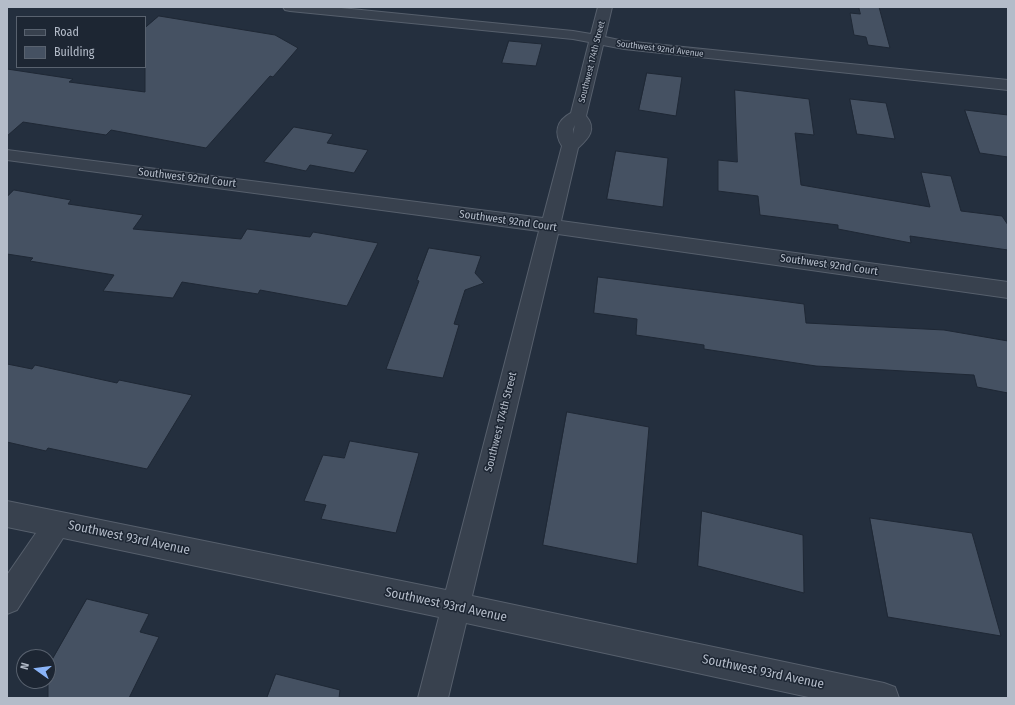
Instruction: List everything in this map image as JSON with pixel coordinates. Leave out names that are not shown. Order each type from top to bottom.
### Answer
[{"type":"street","name":"Southwest 92nd Avenue","points":[[290,7],[336,9],[573,35],[624,46],[1008,85]]},
{"type":"street","name":"Southwest 174th Street","points":[[433,698],[570,146],[580,137],[583,132],[584,126],[578,116],[606,7]]},
{"type":"street","name":"Southwest 92nd Court","points":[[7,155],[549,226],[1008,290]]},
{"type":"street","name":"Southwest 93rd Avenue","points":[[7,514],[884,698]]},
{"type":"street","points":[[7,600],[57,524]]},
{"type":"building","points":[[859,7],[879,7],[890,48],[868,45],[866,37],[854,35],[850,13],[860,14]]},
{"type":"building","points":[[159,16],[275,35],[298,48],[273,77],[270,76],[206,148],[111,130],[106,135],[23,122],[7,136],[7,69],[73,79],[69,82],[145,92],[146,27]]},
{"type":"building","points":[[509,41],[542,44],[536,66],[502,63]]},
{"type":"building","points":[[647,73],[682,77],[676,116],[639,110]]},
{"type":"building","points":[[735,90],[809,99],[814,135],[795,133],[801,185],[930,207],[921,172],[951,176],[961,211],[1002,216],[1008,225],[1008,250],[910,236],[911,243],[838,229],[838,225],[760,215],[758,196],[718,191],[718,160],[737,162]]},
{"type":"building","points":[[850,99],[886,103],[895,139],[857,134]]},
{"type":"building","points":[[965,110],[1008,115],[1008,157],[980,153]]},
{"type":"building","points":[[294,127],[333,134],[327,143],[368,150],[354,173],[310,165],[306,171],[264,162]]},
{"type":"building","points":[[616,151],[668,158],[663,207],[607,199]]},
{"type":"building","points":[[14,190],[71,200],[68,204],[143,215],[133,229],[241,239],[247,229],[310,237],[313,232],[378,243],[347,306],[260,290],[258,294],[182,282],[173,298],[103,291],[114,275],[30,261],[33,258],[7,254],[7,197]]},
{"type":"building","points":[[429,248],[481,256],[475,273],[484,283],[465,290],[454,324],[459,325],[443,378],[386,369],[419,281],[417,280]]},
{"type":"building","points":[[598,277],[804,304],[806,323],[944,330],[1008,341],[1008,393],[977,387],[974,375],[816,366],[704,349],[704,345],[636,335],[637,319],[594,313]]},
{"type":"building","points":[[7,364],[32,369],[35,365],[117,383],[119,380],[192,395],[147,469],[48,448],[46,451],[7,442]]},
{"type":"building","points":[[567,412],[649,427],[637,564],[543,545]]},
{"type":"building","points":[[350,441],[419,453],[396,533],[321,519],[326,505],[304,501],[323,455],[344,458]]},
{"type":"building","points":[[702,511],[803,535],[804,593],[698,566]]},
{"type":"building","points":[[870,518],[972,533],[1001,636],[888,617]]},
{"type":"building","points":[[87,599],[149,614],[140,632],[159,637],[129,698],[48,698],[48,689],[56,689],[56,653]]},
{"type":"building","points":[[276,674],[340,690],[339,698],[267,698]]}]
